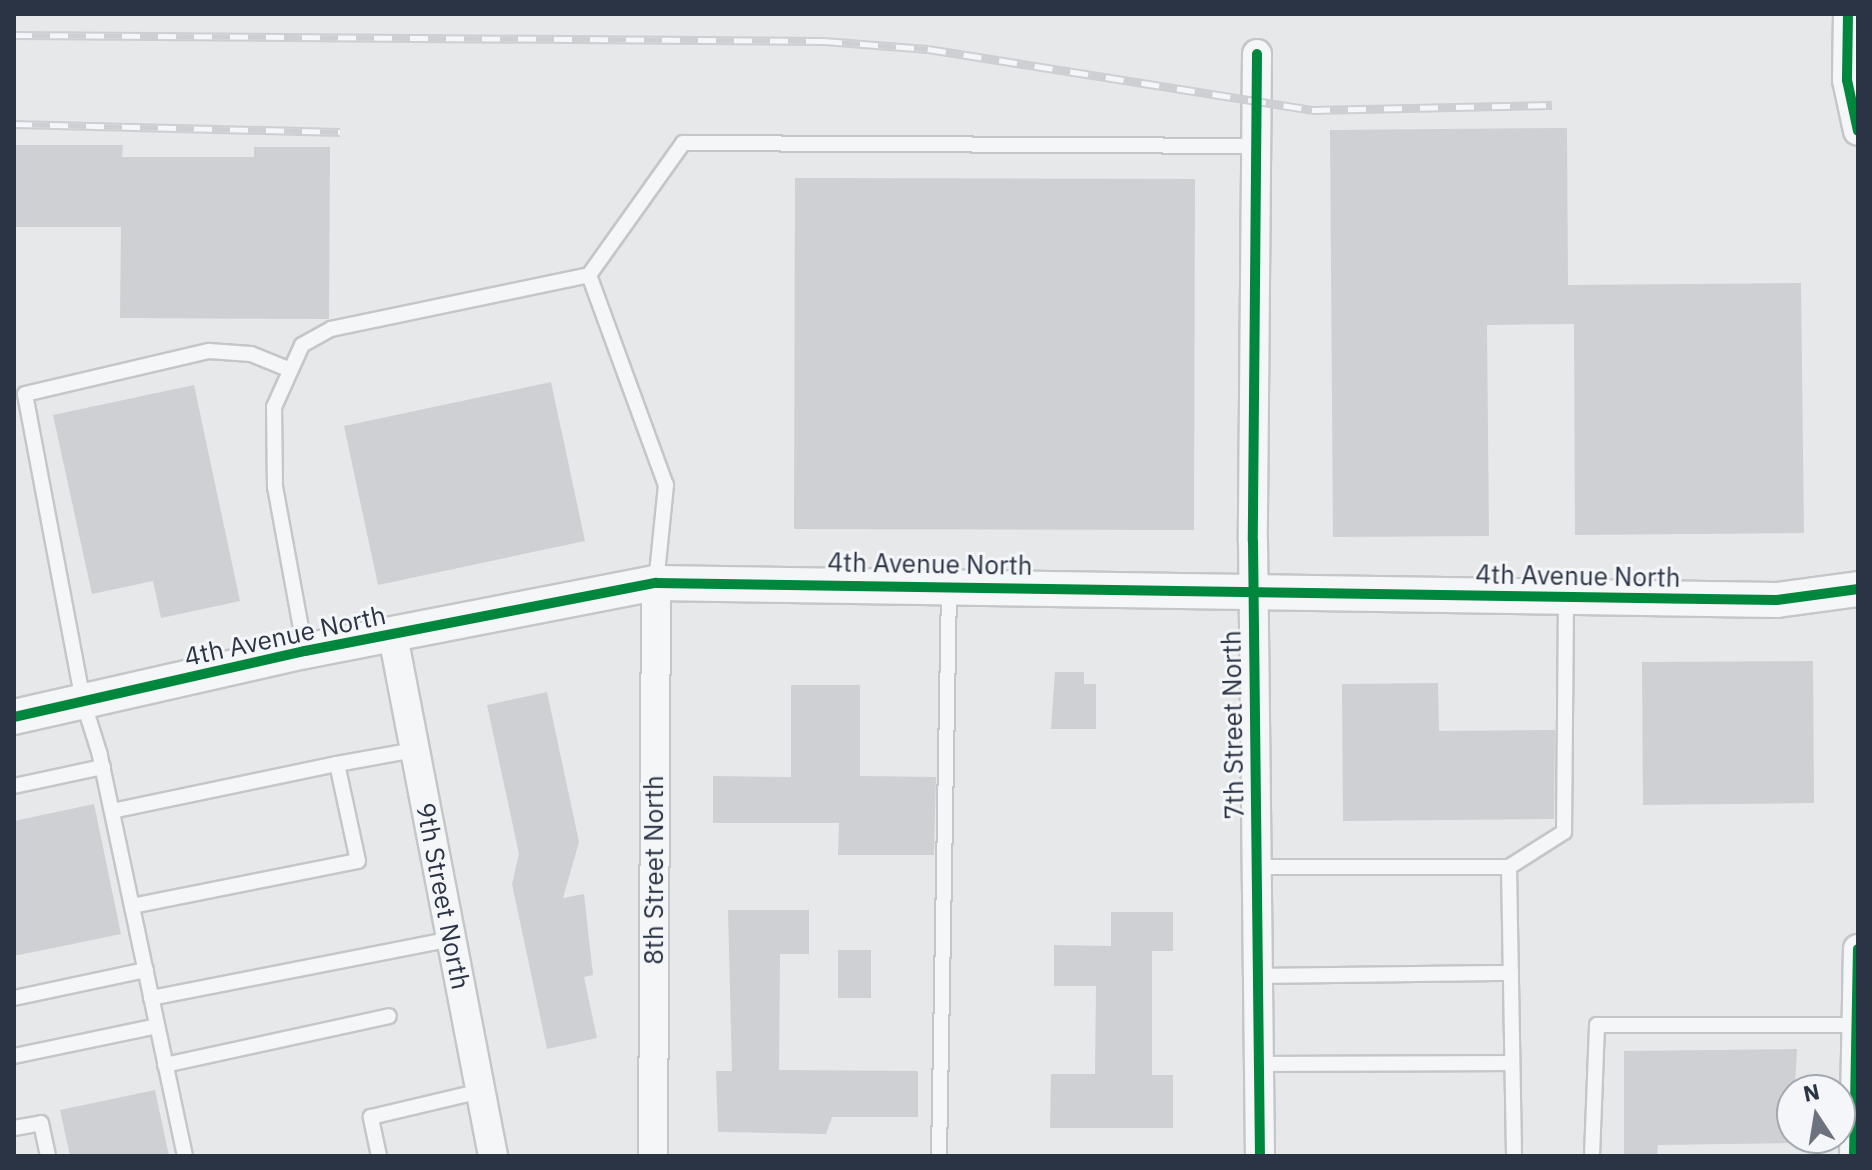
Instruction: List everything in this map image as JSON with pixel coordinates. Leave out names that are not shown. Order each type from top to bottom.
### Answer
[{"type":"street","points":[[1848,14],[1847,80],[1858,131]]},
{"type":"street","name":"7th Street North","points":[[1257,54],[1253,594],[1261,976],[1260,1156]]},
{"type":"street","name":"4th Avenue North","points":[[14,717],[305,651],[656,583],[949,585],[1253,594],[1800,599],[1858,589]]},
{"type":"street","name":"8th Street North","points":[[653,1156],[656,583]]},
{"type":"street","name":"9th Street North","points":[[393,636],[493,1156]]},
{"type":"street","points":[[1856,1074],[1858,949]]},
{"type":"lane","points":[[305,651],[275,487],[274,407],[288,369],[302,345],[331,329],[589,275],[683,143],[1254,146]]},
{"type":"lane","points":[[589,275],[666,485],[656,583]]},
{"type":"lane","points":[[185,1156],[103,767],[83,701],[25,394],[209,351],[251,354],[288,369]]},
{"type":"lane","points":[[939,1156],[949,585]]},
{"type":"lane","points":[[1258,867],[1509,867],[1564,832],[1566,597]]},
{"type":"lane","points":[[112,811],[414,750]]},
{"type":"lane","points":[[132,906],[358,861],[337,764]]},
{"type":"lane","points":[[14,786],[103,767]]},
{"type":"lane","points":[[1509,867],[1514,1156]]},
{"type":"lane","points":[[151,998],[451,939]]},
{"type":"lane","points":[[14,998],[146,970]]},
{"type":"lane","points":[[1261,976],[1511,973]]},
{"type":"lane","points":[[165,1065],[389,1016]]},
{"type":"lane","points":[[1592,1156],[1597,1025],[1856,1025]]},
{"type":"lane","points":[[14,1056],[157,1026]]},
{"type":"lane","points":[[1261,1064],[1512,1063]]},
{"type":"lane","points":[[379,1156],[371,1117],[481,1091]]},
{"type":"lane","points":[[14,1128],[41,1123],[48,1156]]},
{"type":"building","points":[[1567,128],[1568,285],[1801,283],[1804,533],[1575,535],[1574,324],[1487,325],[1489,536],[1333,537],[1330,130]]},
{"type":"building","points":[[14,145],[123,145],[122,157],[254,157],[254,147],[330,147],[329,319],[120,318],[121,227],[14,227]]},
{"type":"building","points":[[795,178],[1195,179],[1194,530],[794,529]]},
{"type":"building","points":[[551,382],[585,541],[378,585],[344,426]]},
{"type":"building","points":[[194,385],[240,601],[161,618],[153,581],[92,594],[53,415]]},
{"type":"building","points":[[1813,661],[1814,803],[1643,805],[1642,662]]},
{"type":"building","points":[[1055,672],[1084,672],[1084,684],[1096,684],[1096,729],[1051,729]]},
{"type":"building","points":[[1438,683],[1439,731],[1555,730],[1554,819],[1343,821],[1342,684]]},
{"type":"building","points":[[791,685],[860,685],[860,776],[936,777],[934,855],[838,855],[839,823],[713,823],[713,776],[791,777]]},
{"type":"building","points":[[547,692],[579,842],[563,898],[584,894],[593,975],[584,977],[597,1038],[547,1049],[512,884],[519,854],[487,705]]},
{"type":"building","points":[[94,804],[121,934],[14,956],[14,821]]},
{"type":"building","points":[[728,910],[809,910],[809,954],[780,954],[779,1070],[918,1071],[918,1117],[832,1117],[826,1134],[718,1132],[716,1071],[732,1071]]},
{"type":"building","points":[[1111,912],[1173,912],[1173,951],[1152,951],[1152,1075],[1173,1075],[1173,1128],[1050,1128],[1051,1074],[1095,1074],[1096,986],[1054,986],[1054,945],[1111,946]]},
{"type":"building","points":[[838,950],[871,950],[871,998],[838,998]]},
{"type":"building","points":[[1797,1049],[1796,1074],[1776,1074],[1776,1143],[1658,1145],[1657,1156],[1624,1156],[1624,1051]]},
{"type":"building","points":[[155,1090],[169,1156],[70,1156],[60,1110]]},
{"type":"railway","points":[[14,35],[824,41],[928,49],[1312,110],[1552,105]]},
{"type":"railway","points":[[14,124],[340,132]]},
{"type":"cycle path","points":[[1848,14],[1847,80],[1858,131]]},
{"type":"cycle path","points":[[1257,54],[1253,541],[1260,1156]]},
{"type":"cycle path","points":[[14,717],[305,651],[656,583],[1777,600],[1858,589]]},
{"type":"cycle path","points":[[1854,1156],[1858,949]]}]
